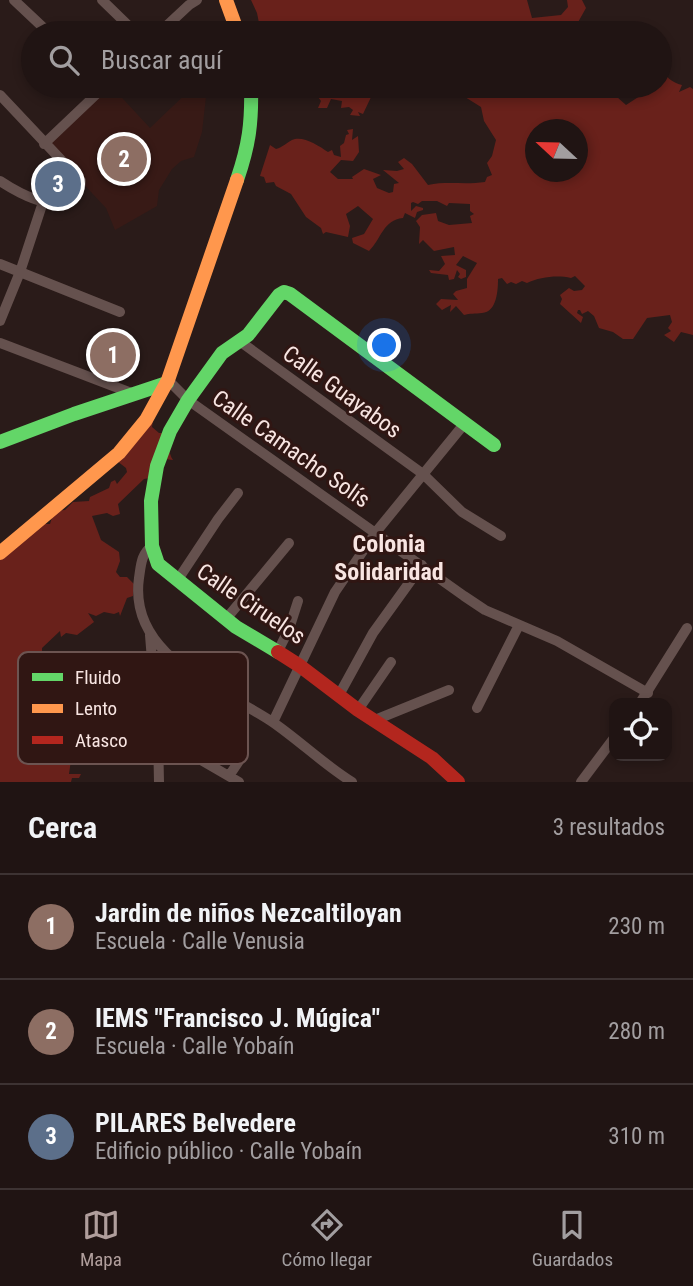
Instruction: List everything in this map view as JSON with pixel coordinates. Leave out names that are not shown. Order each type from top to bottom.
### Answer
[{"type":"street","points":[[102,0],[124,21]]},
{"type":"street","points":[[226,0],[234,21]]},
{"type":"street","points":[[18,1],[37,21]]},
{"type":"street","points":[[171,21],[190,2]]},
{"type":"street","points":[[0,95],[81,181],[81,190],[70,201],[57,204],[43,202],[15,191],[0,181]]},
{"type":"street","points":[[44,144],[91,98]]},
{"type":"street","points":[[0,552],[119,453],[146,420],[167,382],[246,155],[252,124],[251,98]]},
{"type":"street","points":[[0,321],[20,272],[43,202]]},
{"type":"street","points":[[0,264],[120,312]]},
{"type":"street","name":"Calle Ciruelos","points":[[458,782],[432,758],[226,618],[158,566],[152,546],[151,500],[157,466],[170,431],[188,400],[222,353],[248,335],[284,292],[466,423]]},
{"type":"street","name":"Calle Guayabos","points":[[239,340],[423,474],[462,512],[502,536]]},
{"type":"street","points":[[0,343],[135,394]]},
{"type":"street","points":[[4,438],[167,382]]},
{"type":"street","name":"Calle Camacho Solís","points":[[167,382],[188,400],[485,610],[558,641],[648,693]]},
{"type":"street","points":[[273,722],[335,592],[376,533],[423,474],[466,423],[494,445]]},
{"type":"street","points":[[177,581],[218,519],[239,493]]},
{"type":"street","points":[[226,618],[289,543]]},
{"type":"street","points":[[151,652],[138,586],[141,559],[145,551],[152,546]]},
{"type":"street","points":[[339,695],[373,633],[422,565]]},
{"type":"street","points":[[278,651],[298,601]]},
{"type":"street","points":[[477,708],[519,625]]},
{"type":"street","points":[[644,698],[687,628]]},
{"type":"street","points":[[150,635],[165,652]]},
{"type":"street","points":[[358,710],[391,662]]},
{"type":"street","points":[[374,720],[449,690]]},
{"type":"street","points":[[248,707],[273,722],[352,782]]},
{"type":"street","points":[[581,782],[609,745]]},
{"type":"street","points":[[159,764],[159,782]]},
{"type":"street","points":[[208,764],[239,782]]},
{"type":"street","points":[[229,776],[237,764]]},
{"type":"shaded area","points":[[251,0],[527,0],[532,18],[561,15],[568,7],[567,0],[582,0],[586,8],[579,21],[259,21]]},
{"type":"shaded area","points":[[672,81],[682,85],[679,92],[690,87],[693,89],[693,335],[681,332],[674,342],[664,335],[671,331],[668,328],[672,322],[670,315],[647,318],[633,339],[623,339],[613,332],[599,328],[594,316],[588,311],[582,314],[578,310],[577,313],[583,317],[581,323],[560,304],[560,295],[569,288],[574,291],[582,290],[585,286],[575,276],[549,277],[516,284],[507,284],[502,278],[498,279],[496,300],[487,312],[464,315],[456,306],[450,312],[451,305],[442,310],[436,304],[441,299],[458,300],[453,294],[467,288],[467,279],[477,263],[463,256],[456,265],[466,270],[466,277],[461,279],[457,270],[454,279],[449,280],[448,275],[431,273],[429,270],[439,271],[445,264],[441,256],[455,255],[454,247],[434,251],[423,240],[419,244],[420,227],[416,221],[422,215],[436,213],[438,221],[449,225],[472,223],[470,216],[474,214],[470,211],[470,204],[449,203],[447,206],[437,201],[422,201],[418,204],[413,202],[411,211],[416,206],[423,210],[417,212],[415,218],[405,213],[403,218],[391,222],[369,251],[353,243],[352,238],[364,234],[373,219],[358,206],[346,214],[350,226],[348,237],[326,232],[323,234],[321,228],[306,217],[291,194],[276,186],[274,182],[266,183],[264,177],[260,176],[270,145],[276,149],[292,140],[300,139],[328,152],[332,150],[334,155],[341,157],[340,146],[349,134],[347,130],[353,129],[352,140],[358,136],[359,152],[353,161],[341,160],[330,172],[338,179],[353,179],[352,177],[364,169],[381,175],[373,179],[377,188],[393,192],[394,184],[399,183],[383,170],[404,169],[398,162],[404,158],[428,185],[485,182],[487,177],[492,175],[487,163],[492,156],[496,140],[484,121],[481,107],[467,98],[618,98],[626,105],[637,98],[672,98]]},
{"type":"shaded area","points":[[95,98],[122,98],[150,128],[181,98],[206,98],[202,132],[194,157],[181,161],[172,169],[159,190],[157,206],[115,230],[106,208],[46,144]]},
{"type":"shaded area","points":[[319,98],[371,98],[363,114],[358,112],[360,116],[350,115],[353,110],[349,107],[341,108],[342,101],[331,99],[327,108],[318,108],[321,101]]},
{"type":"shaded area","points":[[153,421],[152,427],[159,433],[165,433],[173,460],[164,459],[150,478],[144,479],[118,504],[120,514],[92,516],[101,540],[119,552],[120,561],[116,572],[134,584],[133,596],[127,598],[120,616],[119,612],[104,612],[96,616],[88,613],[94,622],[77,635],[66,633],[61,637],[60,631],[42,648],[42,652],[18,652],[18,764],[70,764],[69,774],[81,774],[79,778],[72,778],[71,782],[0,782],[0,552],[40,524],[50,524],[54,511],[65,510],[73,502],[89,501],[90,497],[109,488],[111,482],[115,480],[117,484],[127,472],[117,461],[131,428]]},
{"type":"traffic: fast","points":[[237,180],[249,134],[251,98]]},
{"type":"traffic: fast","points":[[278,652],[236,627],[158,564],[152,546],[151,501],[157,466],[170,431],[188,400],[222,353],[248,335],[279,295],[284,292],[290,294],[494,445]]},
{"type":"traffic: fast","points":[[0,442],[167,383]]},
{"type":"traffic: slow","points":[[226,0],[234,21]]},
{"type":"traffic: slow","points":[[0,553],[119,453],[146,420],[168,380],[237,180]]},
{"type":"traffic: jam","points":[[278,652],[358,710],[432,758],[458,782]]},
{"type":"place","name":"IEMS \"Francisco J. Múgica\"","points":[[124,159]]},
{"type":"place","name":"PILARES Belvedere","points":[[58,184]]},
{"type":"place","name":"Jardin de niños Nezcaltiloyan","points":[[113,355]]},
{"type":"district","name":"Colonia Solidaridad","points":[[389,558]]}]
